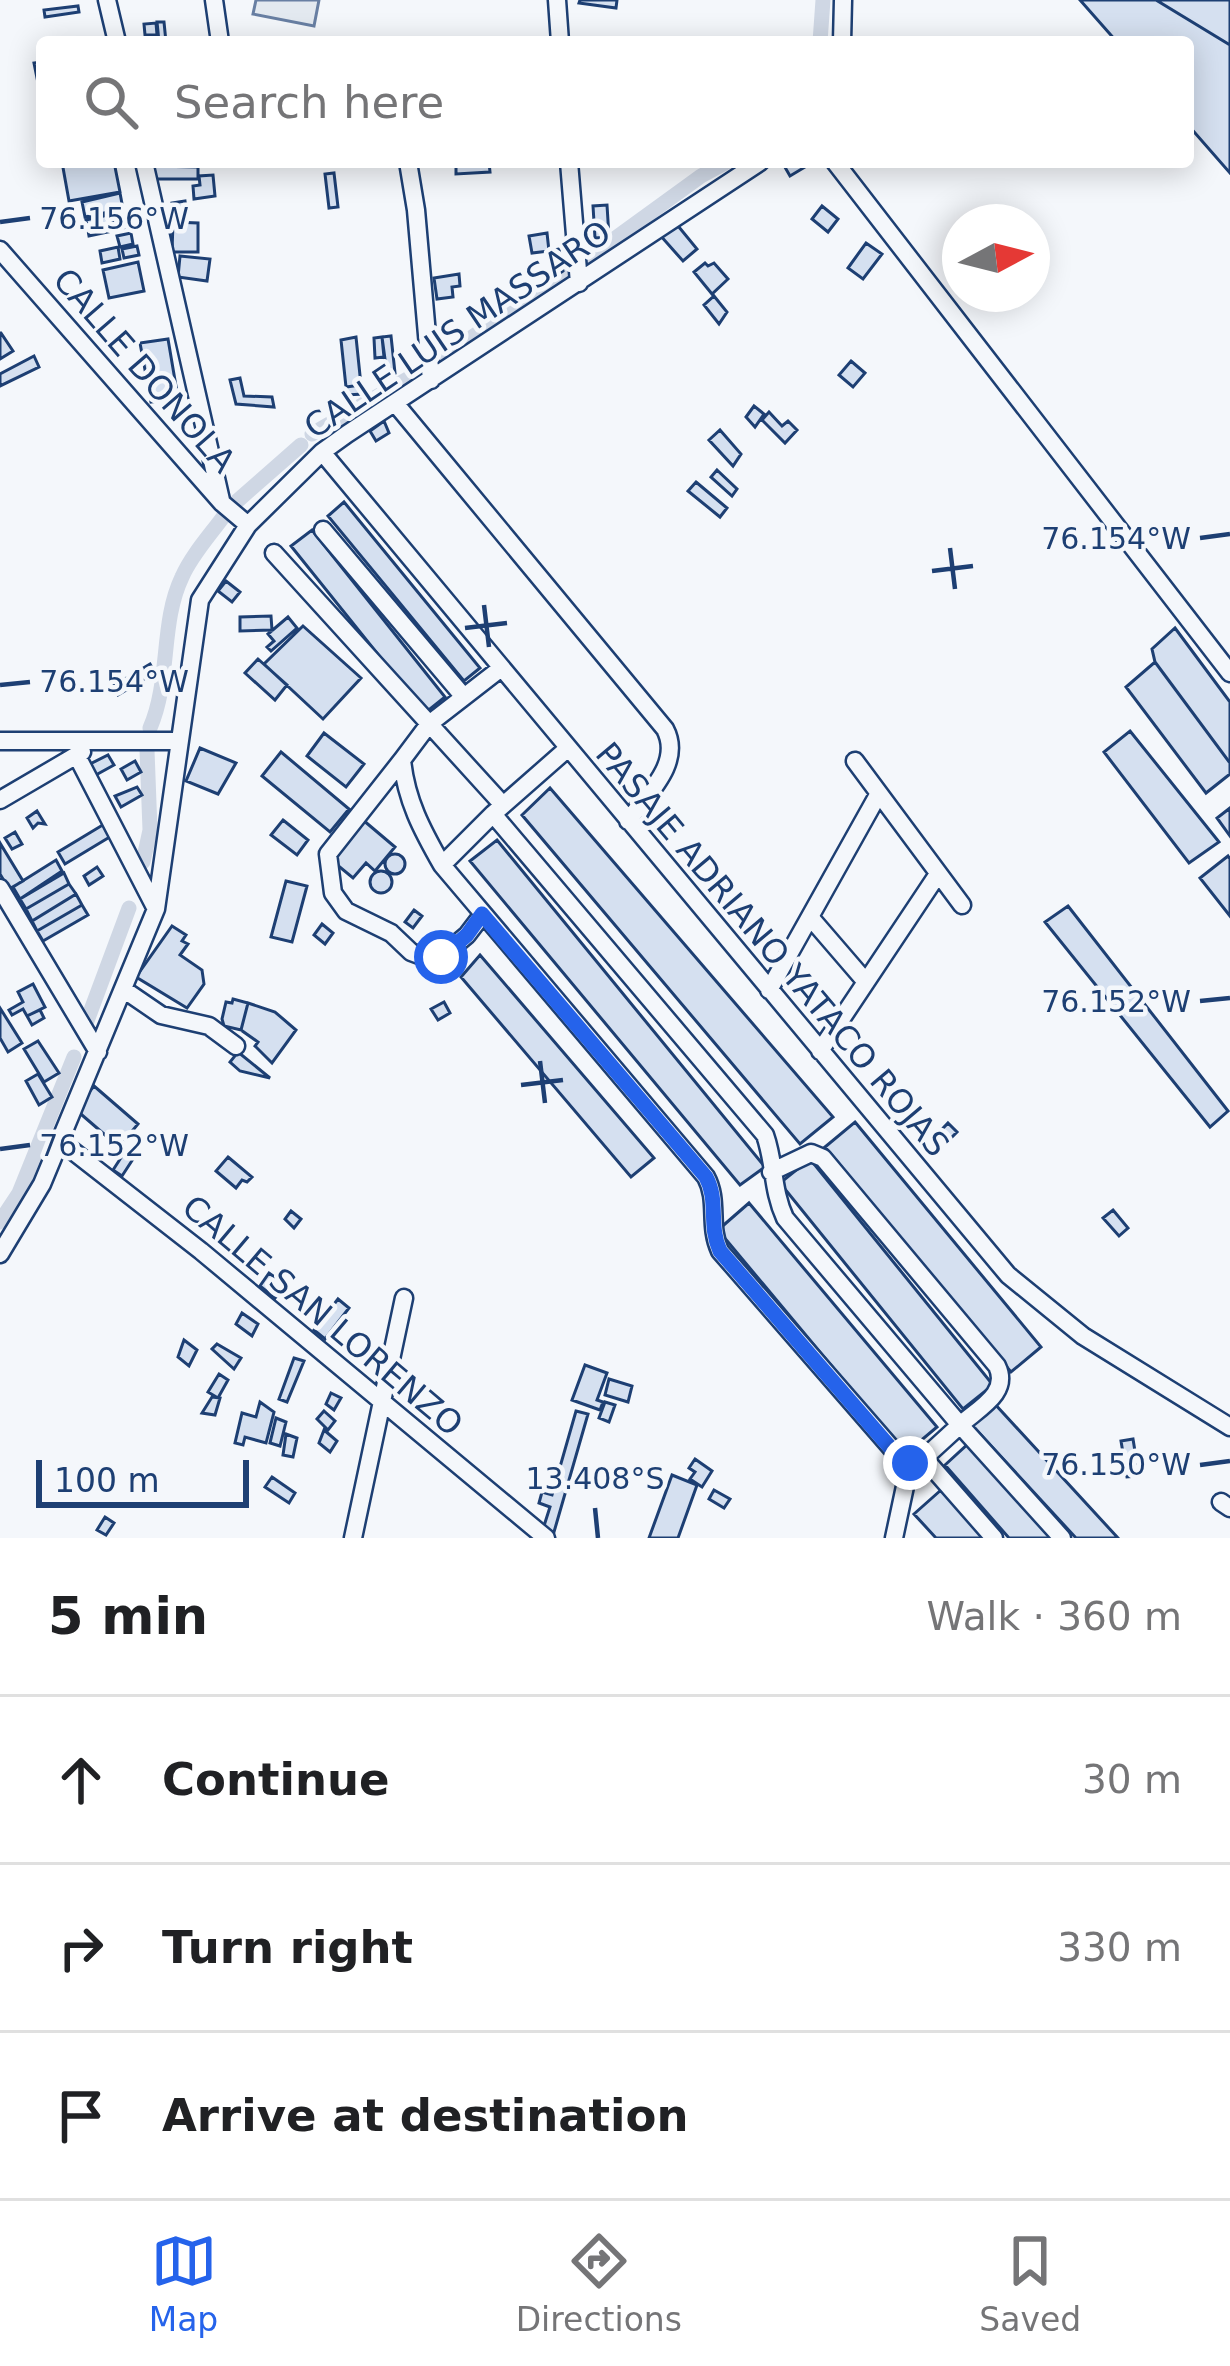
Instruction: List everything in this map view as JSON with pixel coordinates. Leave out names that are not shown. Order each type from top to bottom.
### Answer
[{"type":"street","points":[[107,0],[116,36]]},
{"type":"street","points":[[214,0],[219,36]]},
{"type":"street","points":[[556,0],[559,36]]},
{"type":"street","points":[[842,36],[843,0]]},
{"type":"street","points":[[145,168],[222,503]]},
{"type":"street","points":[[409,168],[431,380]]},
{"type":"street","points":[[569,168],[579,283]]},
{"type":"street","name":"CALLE LUIS MASSARO","points":[[0,1255],[42,1184],[156,909],[200,600],[248,525],[322,452],[751,168]]},
{"type":"street","points":[[840,168],[1230,673]]},
{"type":"street","name":"CALLE DONOLA","points":[[0,250],[222,503],[248,525]]},
{"type":"street","points":[[395,403],[670,740],[669,762],[628,821]]},
{"type":"street","name":"PASAJE ADRIANO YATACO ROJAS","points":[[322,452],[1008,1275],[1084,1336],[1230,1426]]},
{"type":"street","points":[[323,530],[464,697]]},
{"type":"street","points":[[274,554],[429,724],[765,1135],[774,1194],[785,1218],[1062,1538]]},
{"type":"street","points":[[482,914],[441,957],[412,952],[377,924],[346,910],[334,893],[328,854],[429,724],[500,668]]},
{"type":"street","points":[[0,800],[77,756],[97,739]]},
{"type":"street","points":[[0,741],[177,742]]},
{"type":"street","points":[[442,865],[567,749]]},
{"type":"street","points":[[77,756],[156,909]]},
{"type":"street","points":[[402,760],[405,790],[442,865],[706,1177],[714,1191],[712,1219],[720,1251],[901,1460],[917,1460],[994,1538]]},
{"type":"street","points":[[855,761],[962,905]]},
{"type":"street","points":[[769,990],[878,795]]},
{"type":"street","points":[[820,1051],[938,874]]},
{"type":"street","points":[[0,888],[98,1052]]},
{"type":"street","points":[[810,917],[866,982]]},
{"type":"street","points":[[123,989],[161,1015],[209,1026],[236,1046]]},
{"type":"street","name":"CALLE SAN LORENZO","points":[[60,1141],[201,1251],[546,1538]]},
{"type":"street","points":[[771,1172],[811,1154],[824,1157],[1002,1373],[999,1391],[917,1460],[900,1534]]},
{"type":"street","points":[[353,1538],[404,1298]]},
{"type":"shaded area","points":[[256,0],[319,0],[314,26],[253,14]]},
{"type":"building","points":[[580,0],[617,0],[616,8]]},
{"type":"building","points":[[1080,0],[1156,0],[1230,45],[1230,173],[1194,132],[1194,36],[1112,36]]},
{"type":"building","points":[[1156,0],[1230,0],[1230,45]]},
{"type":"building","points":[[78,6],[79,12],[45,17],[44,10]]},
{"type":"building","points":[[157,22],[164,22],[165,36],[158,36]]},
{"type":"building","points":[[156,23],[157,35],[145,35],[144,24]]},
{"type":"building","points":[[63,168],[115,168],[120,192],[69,201]]},
{"type":"building","points":[[153,168],[198,168],[198,179],[153,179]]},
{"type":"building","points":[[456,168],[490,168],[490,172],[456,174]]},
{"type":"building","points":[[334,173],[338,207],[329,208],[325,174]]},
{"type":"building","points":[[213,175],[215,196],[194,199],[193,186],[200,185],[199,176]]},
{"type":"building","points":[[120,193],[123,209],[85,217],[82,202]]},
{"type":"building","points":[[185,201],[187,217],[174,219],[172,203]]},
{"type":"building","points":[[607,205],[609,237],[595,238],[593,206]]},
{"type":"building","points":[[822,206],[838,219],[828,232],[812,219]]},
{"type":"building","points":[[128,210],[131,226],[114,230],[111,214]]},
{"type":"building","points":[[108,215],[112,231],[89,236],[86,220]]},
{"type":"building","points":[[674,221],[697,249],[683,261],[659,234]]},
{"type":"building","points":[[173,222],[198,223],[198,252],[172,252]]},
{"type":"building","points":[[131,233],[133,244],[120,247],[117,236]]},
{"type":"building","points":[[547,233],[549,251],[532,253],[529,236]]},
{"type":"building","points":[[866,243],[882,254],[863,279],[848,268]]},
{"type":"building","points":[[137,246],[139,255],[124,258],[122,249]]},
{"type":"building","points":[[118,247],[120,259],[102,263],[100,251]]},
{"type":"building","points":[[559,249],[563,271],[557,275],[549,251]]},
{"type":"building","points":[[180,256],[210,259],[207,281],[178,277]]},
{"type":"building","points":[[138,262],[144,291],[109,298],[103,270]]},
{"type":"building","points":[[705,263],[714,263],[728,279],[712,294],[694,272]]},
{"type":"building","points":[[459,274],[460,286],[452,287],[453,297],[437,299],[434,278]]},
{"type":"building","points":[[714,296],[727,312],[719,324],[704,305]]},
{"type":"building","points":[[0,333],[13,351],[0,359]]},
{"type":"building","points":[[391,336],[395,373],[387,374],[382,337]]},
{"type":"building","points":[[356,337],[361,385],[346,387],[341,340]]},
{"type":"building","points":[[382,337],[384,357],[375,358],[374,338]]},
{"type":"building","points":[[168,339],[178,398],[151,402],[140,343]]},
{"type":"building","points":[[34,356],[39,367],[0,386],[0,374]]},
{"type":"building","points":[[851,361],[865,373],[853,387],[839,375]]},
{"type":"building","points":[[240,378],[244,396],[272,397],[274,407],[236,404],[230,380]]},
{"type":"building","points":[[361,385],[363,394],[346,395],[346,387]]},
{"type":"building","points":[[754,406],[764,414],[755,427],[746,417]]},
{"type":"building","points":[[769,412],[782,426],[788,421],[797,430],[785,443],[762,420]]},
{"type":"building","points":[[384,421],[389,433],[376,441],[370,431]]},
{"type":"building","points":[[720,430],[741,454],[733,466],[709,440]]},
{"type":"building","points":[[717,470],[737,489],[732,496],[711,477]]},
{"type":"building","points":[[696,482],[727,508],[720,517],[688,491]]},
{"type":"building","points":[[344,502],[480,668],[464,681],[328,516]]},
{"type":"building","points":[[312,530],[445,697],[425,713],[291,546]]},
{"type":"building","points":[[226,581],[240,592],[232,602],[218,591]]},
{"type":"building","points":[[271,616],[272,630],[240,631],[240,617]]},
{"type":"building","points":[[288,617],[297,628],[271,651],[267,647],[274,641],[268,634]]},
{"type":"building","points":[[303,626],[361,678],[323,719],[264,664]]},
{"type":"building","points":[[1175,628],[1230,702],[1230,763],[1155,662],[1152,649]]},
{"type":"building","points":[[258,659],[287,685],[275,700],[245,673]]},
{"type":"building","points":[[1155,662],[1230,763],[1230,774],[1206,793],[1126,687]]},
{"type":"building","points":[[150,664],[155,673],[118,695],[113,686]]},
{"type":"building","points":[[1130,731],[1219,842],[1189,863],[1104,752]]},
{"type":"building","points":[[324,733],[364,764],[346,787],[307,756]]},
{"type":"building","points":[[200,748],[236,763],[218,794],[186,781]]},
{"type":"building","points":[[281,752],[349,809],[330,832],[262,776]]},
{"type":"building","points":[[108,755],[114,765],[94,776],[88,765]]},
{"type":"building","points":[[135,761],[141,772],[127,780],[121,769]]},
{"type":"building","points":[[137,787],[142,795],[121,807],[115,796]]},
{"type":"building","points":[[550,788],[833,1117],[800,1144],[522,815]]},
{"type":"building","points":[[1230,808],[1230,836],[1217,818]]},
{"type":"building","points":[[37,811],[45,824],[33,828],[27,818]]},
{"type":"building","points":[[283,820],[308,840],[297,855],[271,835]]},
{"type":"building","points":[[363,820],[395,847],[375,871],[366,863],[353,878],[330,859]]},
{"type":"building","points":[[106,823],[113,835],[65,864],[58,852]]},
{"type":"building","points":[[15,832],[22,844],[12,849],[5,838]]},
{"type":"building","points":[[497,840],[765,1167],[740,1185],[470,861]]},
{"type":"building","points":[[0,843],[23,881],[9,889],[0,874]]},
{"type":"building","points":[[395,854],[405,864],[395,874],[385,864]]},
{"type":"building","points":[[1228,856],[1230,859],[1230,916],[1200,878]]},
{"type":"building","points":[[56,860],[62,871],[20,899],[13,887]]},
{"type":"building","points":[[97,867],[103,876],[89,885],[84,876]]},
{"type":"building","points":[[381,871],[392,882],[381,893],[370,882]]},
{"type":"building","points":[[64,873],[69,884],[26,909],[20,899]]},
{"type":"building","points":[[286,881],[307,886],[292,942],[271,937]]},
{"type":"building","points":[[69,884],[76,894],[32,921],[26,909]]},
{"type":"building","points":[[76,894],[82,905],[37,931],[32,921]]},
{"type":"building","points":[[82,905],[88,915],[43,941],[37,931]]},
{"type":"building","points":[[1068,906],[1228,1111],[1210,1127],[1045,922]]},
{"type":"building","points":[[414,910],[422,916],[413,928],[405,922]]},
{"type":"building","points":[[322,924],[333,933],[325,944],[314,935]]},
{"type":"building","points":[[172,926],[186,935],[182,941],[188,944],[180,955],[202,970],[204,984],[187,1008],[136,977]]},
{"type":"building","points":[[480,955],[654,1158],[631,1177],[461,977]]},
{"type":"building","points":[[33,984],[45,1007],[27,1016],[23,1009],[12,1015],[9,1010],[23,1002],[18,992]]},
{"type":"building","points":[[226,1002],[248,1003],[241,1030],[224,1026],[222,1019]]},
{"type":"building","points":[[444,1002],[450,1013],[438,1020],[431,1009]]},
{"type":"building","points":[[248,1003],[275,1012],[296,1030],[272,1063],[255,1046],[258,1042],[241,1030]]},
{"type":"building","points":[[0,1008],[22,1043],[8,1052],[0,1038]]},
{"type":"building","points":[[40,1010],[44,1018],[32,1025],[27,1016]]},
{"type":"building","points":[[38,1041],[59,1073],[44,1082],[24,1049]]},
{"type":"building","points":[[238,1052],[270,1078],[240,1071],[230,1062]]},
{"type":"building","points":[[38,1074],[52,1097],[39,1105],[26,1081]]},
{"type":"building","points":[[94,1086],[138,1124],[119,1147],[75,1109]]},
{"type":"building","points":[[855,1122],[1041,1347],[1011,1372],[825,1147]]},
{"type":"building","points":[[948,1123],[957,1132],[938,1151],[929,1143]]},
{"type":"building","points":[[126,1150],[135,1156],[122,1176],[113,1170]]},
{"type":"building","points":[[228,1157],[252,1177],[236,1188],[216,1171]]},
{"type":"building","points":[[810,1159],[993,1385],[963,1409],[780,1183]]},
{"type":"building","points":[[749,1203],[937,1427],[905,1454],[718,1230]]},
{"type":"building","points":[[1113,1210],[1128,1228],[1119,1236],[1103,1218]]},
{"type":"building","points":[[291,1211],[301,1219],[294,1228],[285,1219]]},
{"type":"building","points":[[283,1268],[292,1275],[275,1298],[260,1286],[269,1273],[276,1278]]},
{"type":"building","points":[[338,1299],[349,1308],[325,1339],[314,1330]]},
{"type":"building","points":[[242,1313],[258,1324],[252,1336],[236,1324]]},
{"type":"building","points":[[184,1340],[197,1350],[189,1366],[178,1357]]},
{"type":"building","points":[[217,1344],[241,1358],[234,1369],[212,1349]]},
{"type":"building","points":[[294,1358],[304,1361],[287,1402],[279,1399]]},
{"type":"building","points":[[585,1365],[607,1373],[597,1400],[603,1402],[600,1410],[572,1400]]},
{"type":"building","points":[[219,1374],[228,1380],[218,1398],[208,1392]]},
{"type":"building","points":[[609,1379],[632,1386],[628,1402],[605,1395]]},
{"type":"building","points":[[331,1393],[341,1398],[334,1410],[326,1404]]},
{"type":"building","points":[[212,1397],[220,1398],[215,1415],[202,1413]]},
{"type":"building","points":[[260,1402],[274,1412],[266,1443],[245,1437],[243,1445],[235,1443],[242,1413],[256,1417]]},
{"type":"building","points":[[605,1402],[615,1405],[609,1422],[599,1418]]},
{"type":"building","points":[[993,1402],[1118,1538],[1076,1538],[970,1423]]},
{"type":"building","points":[[324,1411],[335,1421],[328,1430],[317,1419]]},
{"type":"building","points":[[576,1411],[588,1414],[554,1532],[543,1529],[550,1507],[539,1503],[542,1492],[552,1495]]},
{"type":"building","points":[[276,1418],[286,1422],[280,1446],[270,1443]]},
{"type":"building","points":[[324,1430],[337,1441],[330,1452],[319,1443]]},
{"type":"building","points":[[286,1434],[297,1438],[293,1457],[283,1455]]},
{"type":"building","points":[[1133,1439],[1139,1476],[1127,1477],[1121,1441]]},
{"type":"building","points":[[968,1444],[1052,1538],[1009,1538],[945,1465]]},
{"type":"building","points":[[695,1459],[712,1471],[702,1487],[690,1479],[695,1472],[689,1468]]},
{"type":"building","points":[[672,1475],[697,1485],[678,1538],[649,1538]]},
{"type":"building","points":[[272,1477],[295,1493],[289,1503],[265,1487]]},
{"type":"building","points":[[714,1490],[730,1499],[724,1508],[709,1499]]},
{"type":"building","points":[[941,1490],[984,1538],[936,1538],[914,1514]]},
{"type":"building","points":[[105,1517],[114,1523],[106,1535],[97,1530]]},
{"type":"waterway","points":[[820,36],[823,0]]},
{"type":"waterway","points":[[588,258],[716,168]]},
{"type":"waterway","points":[[445,356],[572,268]]},
{"type":"waterway","points":[[312,434],[423,370]]},
{"type":"waterway","points":[[235,503],[301,445]]},
{"type":"waterway","points":[[150,728],[161,690],[175,595],[191,560],[226,513]]},
{"type":"waterway","points":[[143,862],[150,830],[147,750]]},
{"type":"waterway","points":[[84,1029],[129,908]]},
{"type":"waterway","points":[[0,1222],[19,1193],[74,1057]]},
{"type":"route","points":[[441,957],[467,935],[482,914],[706,1177],[714,1191],[712,1219],[720,1251],[901,1460],[910,1463]]}]
